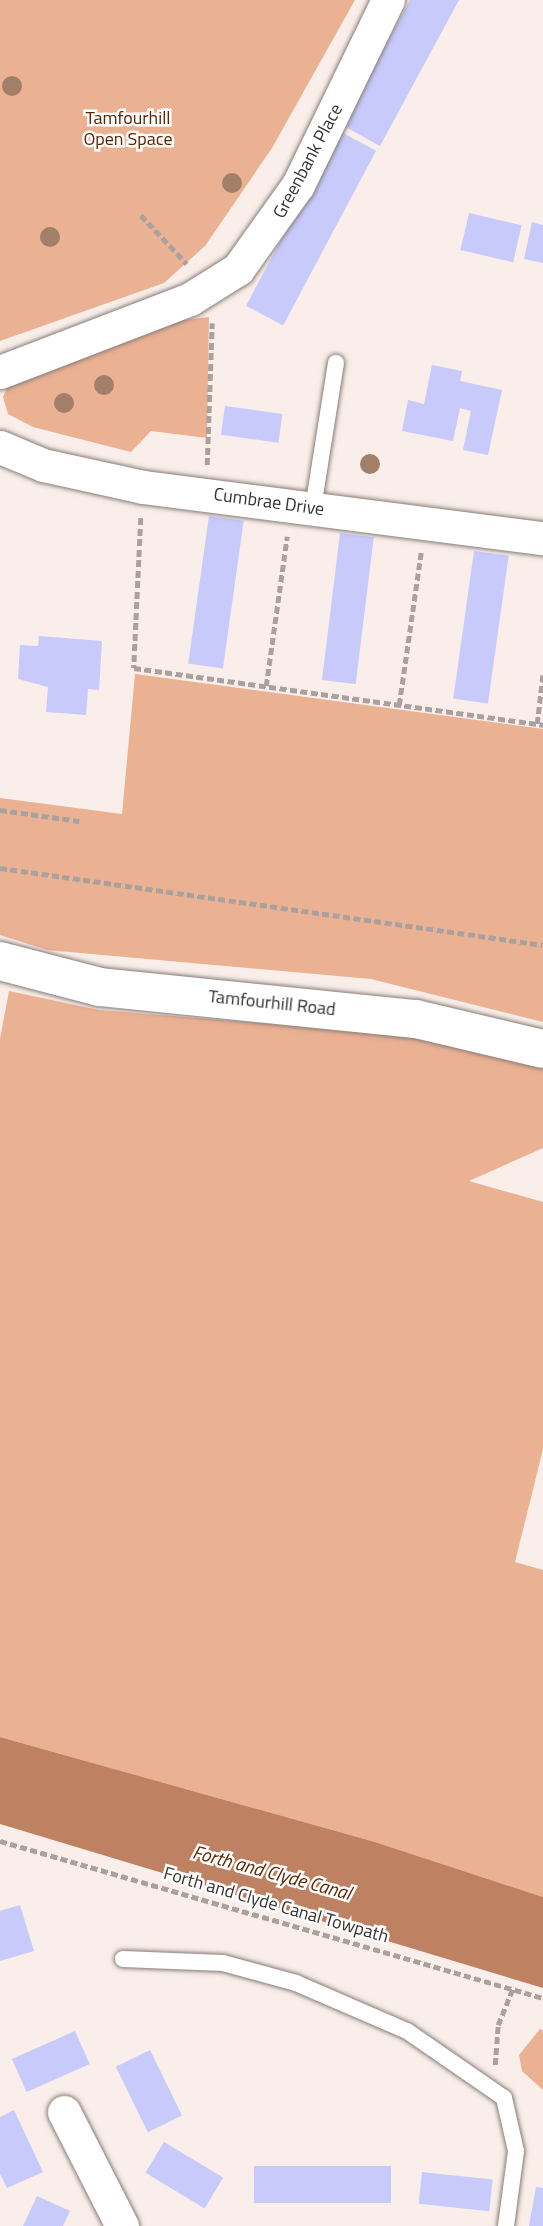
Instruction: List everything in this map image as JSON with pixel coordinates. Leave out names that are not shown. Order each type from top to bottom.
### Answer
[{"type":"main road","name":"Tamfourhill Road","points":[[0,961],[100,987],[416,1019],[543,1049]]},
{"type":"street","name":"Greenbank Place","points":[[0,372],[212,284],[238,269],[269,234],[388,0]]},
{"type":"street","name":"Cumbrae Drive","points":[[0,447],[43,465],[143,487],[425,524],[542,531]]},
{"type":"street","points":[[64,2112],[122,2226]]},
{"type":"lane","points":[[302,508],[336,363]]},
{"type":"lane","points":[[123,1959],[223,1963],[296,1983],[407,2031],[504,2098],[516,2151],[506,2226]]},
{"type":"path","points":[[141,215],[160,241],[212,284],[203,494]]},
{"type":"path","points":[[143,487],[134,668],[540,724],[543,671]]},
{"type":"path","points":[[266,686],[302,508]]},
{"type":"path","points":[[399,705],[425,524]]},
{"type":"path","points":[[0,810],[79,821]]},
{"type":"path","points":[[0,868],[543,945]]},
{"type":"path","name":"Forth and Clyde Canal Towpath","points":[[0,1841],[543,1998]]},
{"type":"path","points":[[504,2098],[495,2068],[498,2025],[513,1988]]},
{"type":"green space","name":"Tamfourhill Open Space","points":[[0,0],[355,0],[272,148],[205,246],[164,283],[0,341]]},
{"type":"green space","points":[[209,317],[207,438],[151,431],[131,452],[33,427],[8,414],[3,397],[10,381],[155,323]]},
{"type":"green space","points":[[135,674],[543,729],[543,1022],[371,979],[47,950],[0,935],[0,798],[122,814]]},
{"type":"green space","points":[[9,991],[99,1010],[420,1036],[543,1066],[543,1148],[469,1181],[543,1202],[543,1449],[515,1562],[543,1570],[543,1897],[375,1842],[0,1737],[0,1039]]},
{"type":"green space","points":[[540,2029],[543,2030],[543,2090],[522,2071],[519,2055]]},
{"type":"water","name":"Forth and Clyde Canal","points":[[0,1737],[375,1842],[543,1897],[543,1988],[0,1824]]},
{"type":"building","points":[[410,0],[459,0],[380,146],[342,125]]},
{"type":"building","points":[[339,131],[376,151],[283,326],[246,306]]},
{"type":"building","points":[[469,213],[522,225],[513,262],[460,250]]},
{"type":"building","points":[[532,222],[543,225],[543,263],[524,259]]},
{"type":"building","points":[[432,365],[462,371],[460,381],[502,390],[488,455],[463,450],[471,411],[460,408],[453,441],[402,431],[408,400],[424,404]]},
{"type":"building","points":[[225,406],[282,414],[278,443],[221,435]]},
{"type":"building","points":[[209,516],[244,521],[223,668],[188,664]]},
{"type":"building","points":[[340,533],[374,537],[356,684],[322,680]]},
{"type":"building","points":[[474,551],[509,556],[488,703],[453,699]]},
{"type":"building","points":[[39,636],[102,641],[99,690],[88,689],[86,715],[46,712],[48,687],[18,679],[20,645],[38,646]]},
{"type":"building","points":[[20,1905],[34,1951],[0,1961],[0,1911]]},
{"type":"building","points":[[75,2031],[90,2064],[27,2092],[12,2059]]},
{"type":"building","points":[[150,2050],[182,2116],[148,2132],[116,2067]]},
{"type":"building","points":[[14,2110],[43,2172],[7,2188],[0,2174],[0,2117]]},
{"type":"building","points":[[164,2142],[223,2178],[205,2208],[145,2173]]},
{"type":"building","points":[[254,2166],[391,2166],[391,2203],[254,2203]]},
{"type":"building","points":[[422,2172],[493,2179],[489,2211],[419,2204]]},
{"type":"building","points":[[536,2187],[543,2188],[543,2226],[529,2226]]},
{"type":"building","points":[[37,2196],[70,2211],[63,2226],[23,2226]]}]
